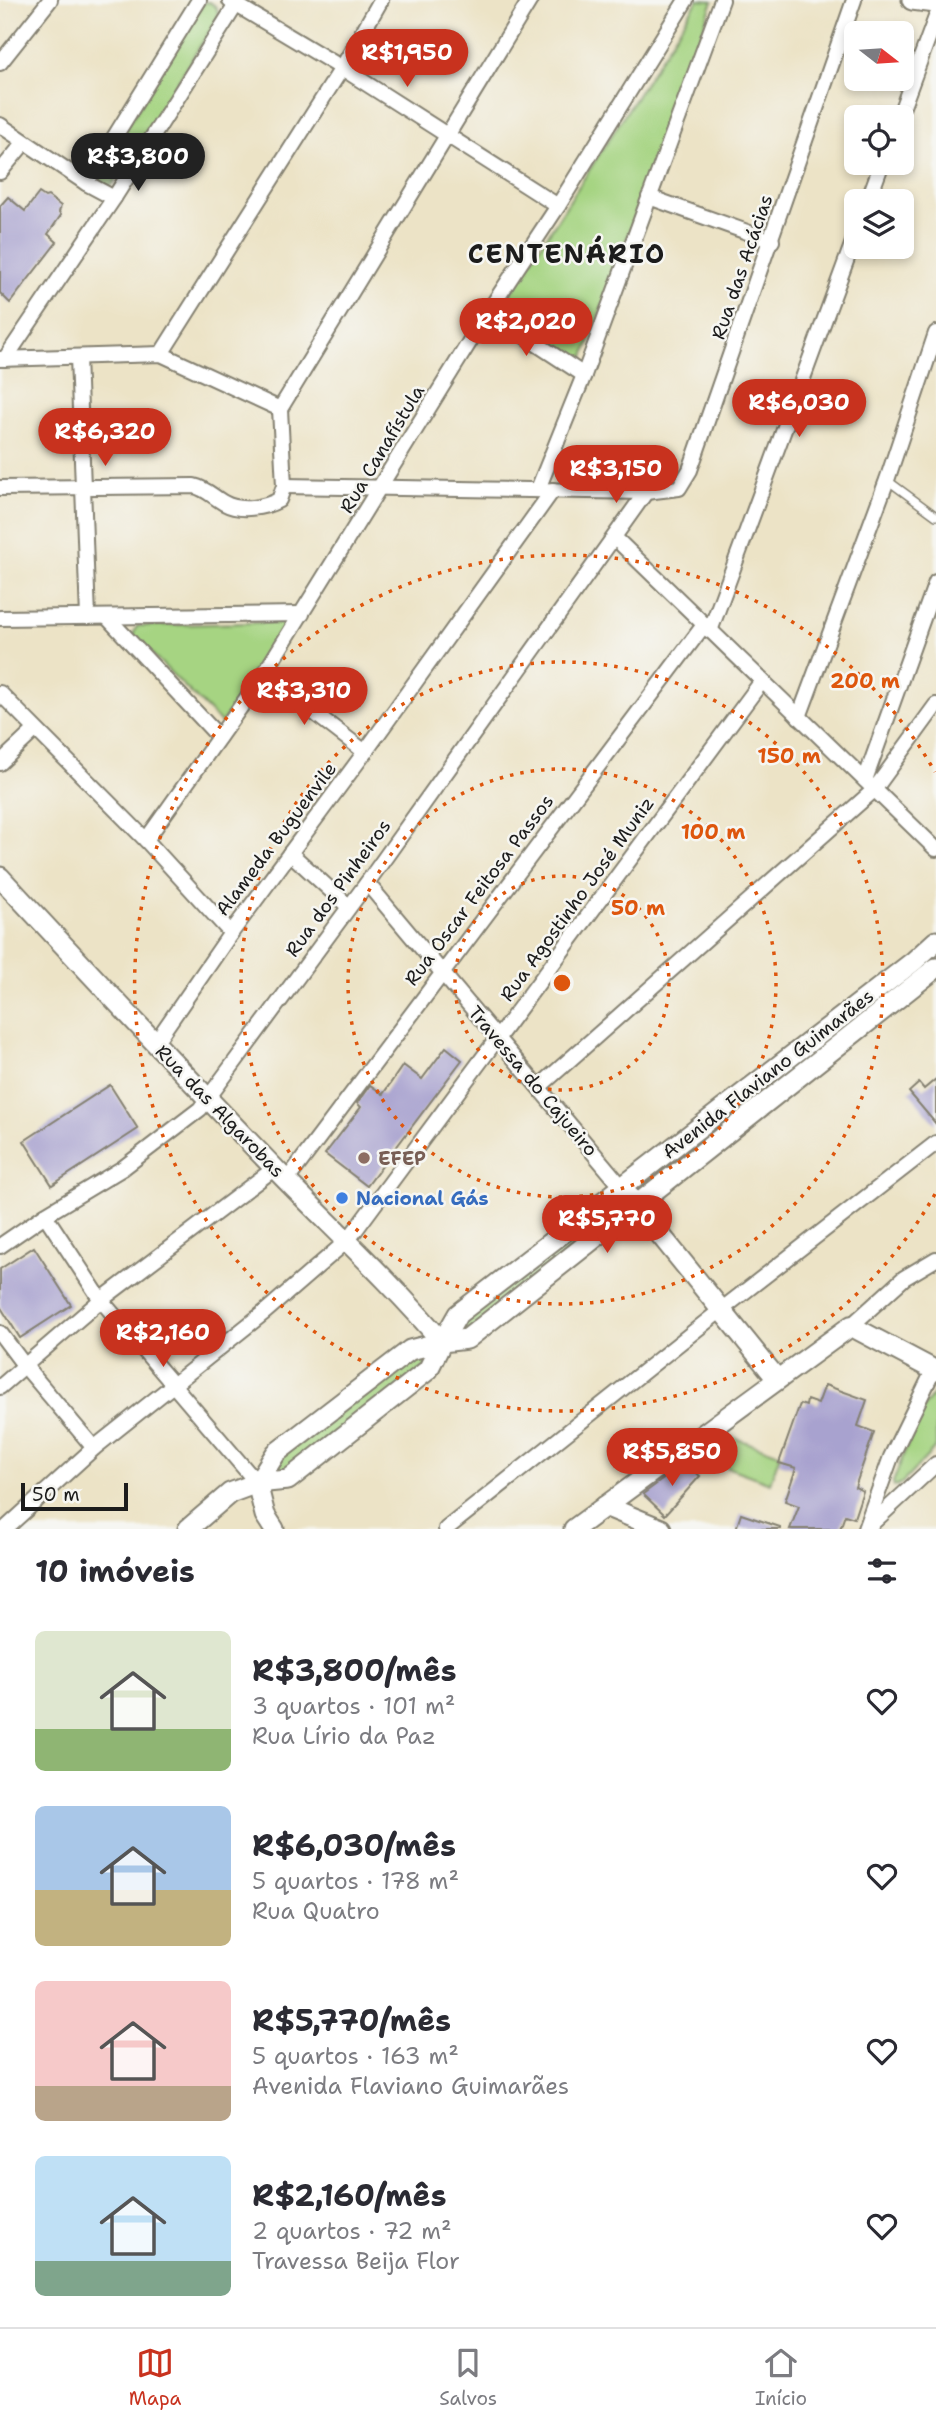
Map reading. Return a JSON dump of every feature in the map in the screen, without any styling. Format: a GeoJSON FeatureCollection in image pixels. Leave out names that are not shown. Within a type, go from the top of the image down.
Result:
{"type":"FeatureCollection","features":[{"type":"Feature","properties":{"kind":"main road"},"geometry":{"type":"LineString","coordinates":[[912,0],[936,3]]}},
{"type":"Feature","properties":{"kind":"main road","name":"Rua das Algarobas"},"geometry":{"type":"LineString","coordinates":[[0,877],[281,1174],[348,1240],[442,1342]]}},
{"type":"Feature","properties":{"kind":"main road","name":"Avenida Flaviano Guimarães"},"geometry":{"type":"LineString","coordinates":[[257,1483],[288,1480],[428,1370],[458,1314],[914,961],[936,941]]}},
{"type":"Feature","properties":{"kind":"main road","name":"Avenida Flaviano Guimarães"},"geometry":{"type":"LineString","coordinates":[[257,1483],[276,1453],[411,1350],[467,1339],[936,968]]}},
{"type":"Feature","properties":{"kind":"main road","name":"Travessa do Cajueiro"},"geometry":{"type":"LineString","coordinates":[[622,1187],[777,1379]]}},
{"type":"Feature","properties":{"kind":"main road"},"geometry":{"type":"LineString","coordinates":[[574,1529],[851,1326],[935,1370]]}},
{"type":"Feature","properties":{"kind":"main road"},"geometry":{"type":"LineString","coordinates":[[188,1529],[230,1493],[257,1483],[265,1515],[274,1529]]}},
{"type":"Feature","properties":{"kind":"main road"},"geometry":{"type":"LineString","coordinates":[[606,1506],[661,1529]]}},
{"type":"Feature","properties":{"kind":"street"},"geometry":{"type":"LineString","coordinates":[[0,63],[50,0]]}},
{"type":"Feature","properties":{"kind":"street"},"geometry":{"type":"LineString","coordinates":[[86,183],[199,0]]}},
{"type":"Feature","properties":{"kind":"street"},"geometry":{"type":"LineString","coordinates":[[161,354],[342,68],[381,0]]}},
{"type":"Feature","properties":{"kind":"street"},"geometry":{"type":"LineString","coordinates":[[0,488],[194,486],[206,489],[224,503],[255,508],[279,500],[285,486],[280,409],[530,0]]}},
{"type":"Feature","properties":{"kind":"street","name":"Rua Canafístula"},"geometry":{"type":"LineString","coordinates":[[146,840],[264,674],[488,312],[558,206],[686,0]]}},
{"type":"Feature","properties":{"kind":"street","name":"Alameda Buguenvile"},"geometry":{"type":"LineString","coordinates":[[155,1042],[231,933],[365,752],[545,489],[584,375],[722,0]]}},
{"type":"Feature","properties":{"kind":"street","name":"Rua das Acácias"},"geometry":{"type":"LineString","coordinates":[[285,486],[646,492],[679,488],[687,477],[772,240],[854,0]]}},
{"type":"Feature","properties":{"kind":"street"},"geometry":{"type":"LineString","coordinates":[[3,359],[114,198],[234,1],[558,206]]}},
{"type":"Feature","properties":{"kind":"street"},"geometry":{"type":"LineString","coordinates":[[903,105],[936,17]]}},
{"type":"Feature","properties":{"kind":"street"},"geometry":{"type":"LineString","coordinates":[[0,125],[86,183],[114,198]]}},
{"type":"Feature","properties":{"kind":"street"},"geometry":{"type":"LineString","coordinates":[[0,172],[24,143]]}},
{"type":"Feature","properties":{"kind":"street"},"geometry":{"type":"LineString","coordinates":[[649,197],[772,240]]}},
{"type":"Feature","properties":{"kind":"street","name":"Rua Oscar Feitosa Passos"},"geometry":{"type":"LineString","coordinates":[[0,1387],[101,1300],[281,1174],[440,974],[707,628],[847,259]]}},
{"type":"Feature","properties":{"kind":"street"},"geometry":{"type":"LineString","coordinates":[[488,312],[584,375]]}},
{"type":"Feature","properties":{"kind":"street"},"geometry":{"type":"LineString","coordinates":[[799,717],[887,480],[936,333]]}},
{"type":"Feature","properties":{"kind":"street"},"geometry":{"type":"LineString","coordinates":[[3,359],[161,354],[280,409]]}},
{"type":"Feature","properties":{"kind":"street"},"geometry":{"type":"LineString","coordinates":[[78,357],[88,617]]}},
{"type":"Feature","properties":{"kind":"street","name":"Rua dos Pinheiros"},"geometry":{"type":"LineString","coordinates":[[0,1246],[123,1168],[200,1109],[366,883],[646,492]]}},
{"type":"Feature","properties":{"kind":"street"},"geometry":{"type":"LineString","coordinates":[[615,538],[869,785],[933,840]]}},
{"type":"Feature","properties":{"kind":"street"},"geometry":{"type":"LineString","coordinates":[[869,785],[936,582]]}},
{"type":"Feature","properties":{"kind":"street"},"geometry":{"type":"LineString","coordinates":[[0,618],[302,614]]}},
{"type":"Feature","properties":{"kind":"street"},"geometry":{"type":"LineString","coordinates":[[107,617],[219,737]]}},
{"type":"Feature","properties":{"kind":"street"},"geometry":{"type":"LineString","coordinates":[[264,674],[365,752]]}},
{"type":"Feature","properties":{"kind":"street","name":"Rua Agostinho José Muniz"},"geometry":{"type":"LineString","coordinates":[[5,1529],[94,1448],[266,1311],[348,1240],[762,681]]}},
{"type":"Feature","properties":{"kind":"street"},"geometry":{"type":"LineString","coordinates":[[0,693],[146,840],[231,933]]}},
{"type":"Feature","properties":{"kind":"street"},"geometry":{"type":"LineString","coordinates":[[539,1087],[869,785],[936,705]]}},
{"type":"Feature","properties":{"kind":"street"},"geometry":{"type":"LineString","coordinates":[[0,764],[35,730]]}},
{"type":"Feature","properties":{"kind":"street"},"geometry":{"type":"LineString","coordinates":[[290,853],[348,906]]}},
{"type":"Feature","properties":{"kind":"street","name":"Travessa do Cajueiro"},"geometry":{"type":"LineString","coordinates":[[366,883],[622,1187]]}},
{"type":"Feature","properties":{"kind":"street"},"geometry":{"type":"LineString","coordinates":[[446,1529],[720,1310],[936,1143]]}},
{"type":"Feature","properties":{"kind":"street"},"geometry":{"type":"LineString","coordinates":[[45,1215],[101,1300],[257,1483]]}},
{"type":"Feature","properties":{"kind":"street"},"geometry":{"type":"LineString","coordinates":[[851,1326],[904,1278],[936,1259]]}},
{"type":"Feature","properties":{"kind":"street"},"geometry":{"type":"LineString","coordinates":[[0,1333],[24,1366],[94,1448]]}},
{"type":"Feature","properties":{"kind":"street"},"geometry":{"type":"LineString","coordinates":[[865,1529],[891,1457],[935,1370]]}},
{"type":"Feature","properties":{"kind":"street"},"geometry":{"type":"LineString","coordinates":[[865,1529],[936,1464]]}},
{"type":"Feature","properties":{"kind":"lane"},"geometry":{"type":"LineString","coordinates":[[887,480],[936,516]]}},
{"type":"Feature","properties":{"kind":"green space"},"geometry":{"type":"Polygon","coordinates":[[[698,0],[713,1],[582,362],[501,308],[698,0]]]}},
{"type":"Feature","properties":{"kind":"green space"},"geometry":{"type":"Polygon","coordinates":[[[209,2],[217,10],[216,21],[112,185],[102,185],[97,180],[99,172],[203,3],[209,2]]]}},
{"type":"Feature","properties":{"kind":"green space"},"geometry":{"type":"Polygon","coordinates":[[[283,622],[287,628],[221,723],[133,635],[137,626],[283,622]]]}},
{"type":"Feature","properties":{"kind":"green space"},"geometry":{"type":"Polygon","coordinates":[[[617,1198],[625,1207],[461,1338],[456,1321],[617,1198]]]}},
{"type":"Feature","properties":{"kind":"green space"},"geometry":{"type":"Polygon","coordinates":[[[417,1352],[424,1356],[428,1365],[287,1475],[278,1474],[274,1469],[274,1461],[417,1352]]]}},
{"type":"Feature","properties":{"kind":"green space"},"geometry":{"type":"Polygon","coordinates":[[[936,1392],[936,1447],[903,1482],[894,1487],[893,1482],[922,1410],[936,1392]]]}},
{"type":"Feature","properties":{"kind":"green space"},"geometry":{"type":"Polygon","coordinates":[[[729,1436],[780,1454],[770,1483],[718,1464],[729,1436]]]}},
{"type":"Feature","properties":{"kind":"building"},"geometry":{"type":"Polygon","coordinates":[[[39,193],[61,206],[61,215],[48,234],[57,242],[10,303],[0,293],[0,206],[8,197],[25,211],[39,193]]]}},
{"type":"Feature","properties":{"kind":"building"},"geometry":{"type":"Polygon","coordinates":[[[446,1047],[462,1060],[367,1186],[325,1154],[361,1107],[357,1103],[370,1085],[383,1094],[403,1065],[422,1079],[446,1047]]]}},
{"type":"Feature","properties":{"kind":"building"},"geometry":{"type":"Polygon","coordinates":[[[936,1079],[936,1124],[909,1092],[919,1083],[924,1089],[936,1079]]]}},
{"type":"Feature","properties":{"kind":"building"},"geometry":{"type":"Polygon","coordinates":[[[110,1085],[138,1129],[52,1185],[24,1141],[110,1085]]]}},
{"type":"Feature","properties":{"kind":"building"},"geometry":{"type":"Polygon","coordinates":[[[34,1247],[71,1305],[20,1338],[0,1306],[0,1269],[34,1247]]]}},
{"type":"Feature","properties":{"kind":"building"},"geometry":{"type":"Polygon","coordinates":[[[825,1385],[867,1400],[858,1426],[874,1432],[855,1487],[863,1491],[854,1518],[845,1515],[840,1529],[790,1529],[799,1506],[785,1501],[796,1468],[779,1463],[800,1404],[806,1406],[807,1400],[818,1404],[825,1385]]]}},
{"type":"Feature","properties":{"kind":"building"},"geometry":{"type":"Polygon","coordinates":[[[685,1463],[700,1476],[665,1515],[643,1494],[685,1463]]]}},
{"type":"Feature","properties":{"kind":"building"},"geometry":{"type":"Polygon","coordinates":[[[741,1514],[780,1527],[780,1529],[736,1529],[741,1514]]]}},
{"type":"Feature","properties":{"kind":"place","name":"EFEP"},"geometry":{"type":"Point","coordinates":[364,1158]}},
{"type":"Feature","properties":{"kind":"place","name":"Nacional Gás"},"geometry":{"type":"Point","coordinates":[342,1198]}},
{"type":"Feature","properties":{"kind":"district","name":"CENTENÁRIO"},"geometry":{"type":"Point","coordinates":[567,253]}}]}
